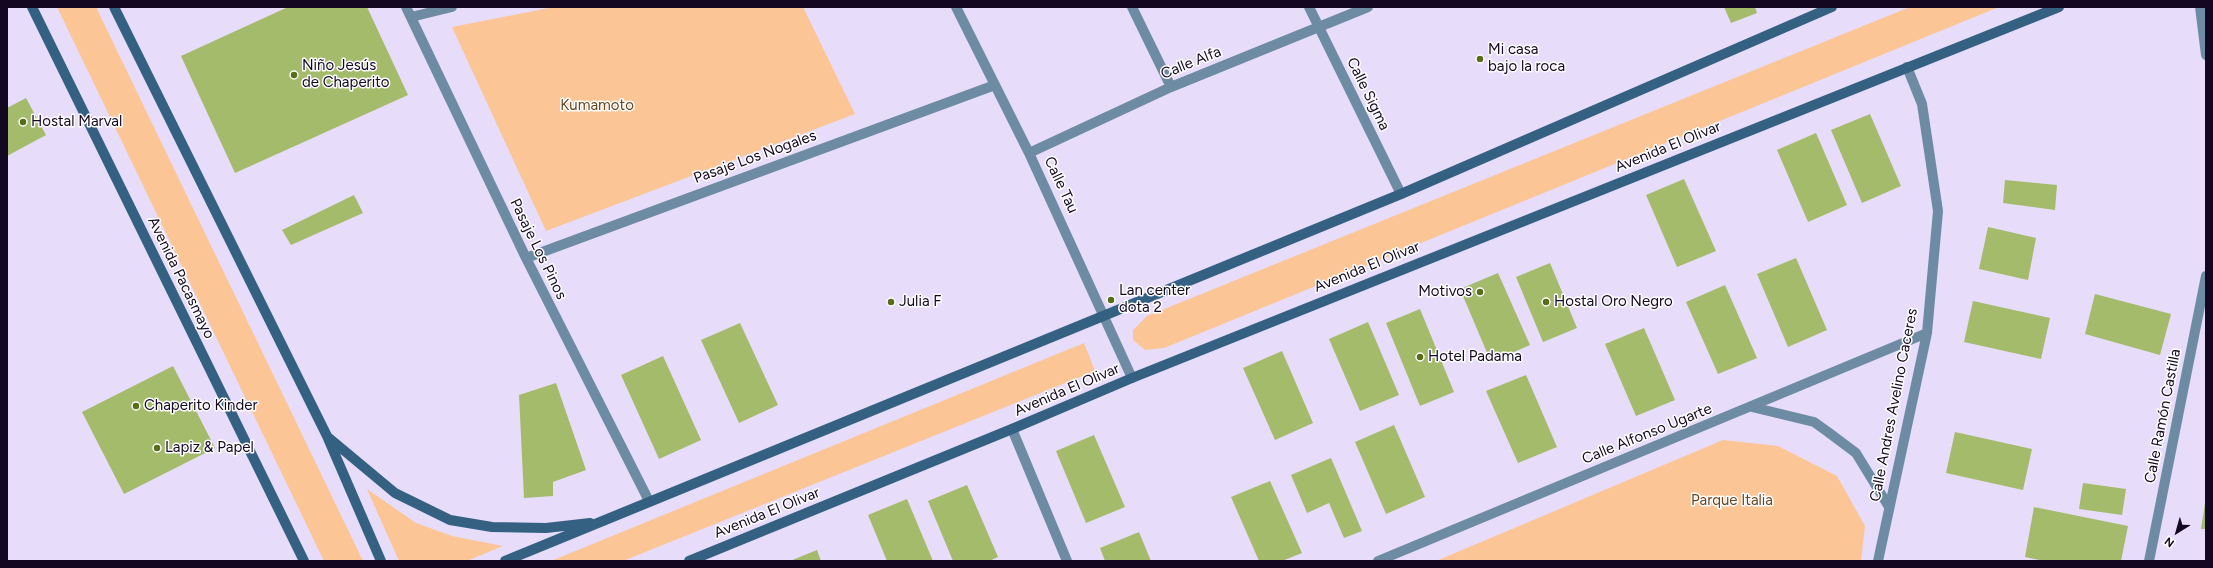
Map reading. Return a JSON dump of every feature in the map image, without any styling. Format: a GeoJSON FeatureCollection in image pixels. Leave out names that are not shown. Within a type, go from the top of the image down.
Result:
{"type":"FeatureCollection","features":[{"type":"Feature","properties":{"kind":"main road","name":"Avenida Pacasmayo"},"geometry":{"type":"LineString","coordinates":[[32,7],[304,561]]}},
{"type":"Feature","properties":{"kind":"main road"},"geometry":{"type":"LineString","coordinates":[[114,7],[327,436],[381,561]]}},
{"type":"Feature","properties":{"kind":"main road"},"geometry":{"type":"LineString","coordinates":[[505,561],[1401,194],[1832,7]]}},
{"type":"Feature","properties":{"kind":"main road","name":"Avenida El Olivar"},"geometry":{"type":"LineString","coordinates":[[689,561],[700,558],[1132,378],[2059,7]]}},
{"type":"Feature","properties":{"kind":"main road"},"geometry":{"type":"LineString","coordinates":[[327,436],[395,493],[450,520],[492,527],[546,528],[604,521]]}},
{"type":"Feature","properties":{"kind":"street","name":"Pasaje Los Pinos"},"geometry":{"type":"LineString","coordinates":[[406,7],[526,258],[649,501]]}},
{"type":"Feature","properties":{"kind":"street"},"geometry":{"type":"LineString","coordinates":[[411,16],[452,7]]}},
{"type":"Feature","properties":{"kind":"street","name":"Calle Tau"},"geometry":{"type":"LineString","coordinates":[[956,7],[1029,153],[1105,315],[1132,378]]}},
{"type":"Feature","properties":{"kind":"street"},"geometry":{"type":"LineString","coordinates":[[1132,7],[1171,87]]}},
{"type":"Feature","properties":{"kind":"street","name":"Calle Sigma"},"geometry":{"type":"LineString","coordinates":[[1309,7],[1401,194]]}},
{"type":"Feature","properties":{"kind":"street","name":"Calle Alfa"},"geometry":{"type":"LineString","coordinates":[[1029,153],[1171,87],[1368,7]]}},
{"type":"Feature","properties":{"kind":"street"},"geometry":{"type":"LineString","coordinates":[[2200,7],[2206,55]]}},
{"type":"Feature","properties":{"kind":"street","name":"Calle Andres Avelino Caceres"},"geometry":{"type":"LineString","coordinates":[[1878,561],[1928,333],[1938,211],[1922,104],[1907,67]]}},
{"type":"Feature","properties":{"kind":"street","name":"Pasaje Los Nogales"},"geometry":{"type":"LineString","coordinates":[[526,258],[995,85]]}},
{"type":"Feature","properties":{"kind":"street","name":"Calle Ramón Castilla"},"geometry":{"type":"LineString","coordinates":[[2148,561],[2206,276]]}},
{"type":"Feature","properties":{"kind":"street","name":"Calle Alfonso Ugarte"},"geometry":{"type":"LineString","coordinates":[[1378,561],[1928,333]]}},
{"type":"Feature","properties":{"kind":"street"},"geometry":{"type":"LineString","coordinates":[[1752,407],[1814,422],[1828,432],[1856,453],[1889,507]]}},
{"type":"Feature","properties":{"kind":"street"},"geometry":{"type":"LineString","coordinates":[[1012,429],[1067,561]]}},
{"type":"Feature","properties":{"kind":"green space"},"geometry":{"type":"Polygon","coordinates":[[[57,7],[96,7],[363,561],[324,561],[57,7]]]}},
{"type":"Feature","properties":{"kind":"green space","name":"Kumamoto"},"geometry":{"type":"Polygon","coordinates":[[[554,7],[803,7],[855,114],[546,231],[452,27],[554,7]]]}},
{"type":"Feature","properties":{"kind":"green space"},"geometry":{"type":"Polygon","coordinates":[[[1910,7],[1999,7],[1164,348],[1145,350],[1133,340],[1133,330],[1147,316],[1910,7]]]}},
{"type":"Feature","properties":{"kind":"green space"},"geometry":{"type":"Polygon","coordinates":[[[1084,343],[1095,371],[623,561],[551,561],[1084,343]]]}},
{"type":"Feature","properties":{"kind":"green space","name":"Parque Italia"},"geometry":{"type":"Polygon","coordinates":[[[1723,440],[1778,446],[1837,476],[1865,526],[1861,561],[1436,561],[1723,440]]]}},
{"type":"Feature","properties":{"kind":"green space"},"geometry":{"type":"Polygon","coordinates":[[[367,489],[416,523],[452,536],[503,546],[467,561],[399,561],[367,489]]]}},
{"type":"Feature","properties":{"kind":"building","name":"Niño Jesús de Chaperito"},"geometry":{"type":"Polygon","coordinates":[[[288,7],[367,7],[408,95],[235,173],[181,56],[288,7]]]}},
{"type":"Feature","properties":{"kind":"building"},"geometry":{"type":"Polygon","coordinates":[[[1724,7],[1755,7],[1757,13],[1731,23],[1724,7]]]}},
{"type":"Feature","properties":{"kind":"building","name":"Hostal Marval"},"geometry":{"type":"Polygon","coordinates":[[[26,98],[46,135],[7,156],[7,108],[26,98]]]}},
{"type":"Feature","properties":{"kind":"building"},"geometry":{"type":"Polygon","coordinates":[[[1870,114],[1901,186],[1862,203],[1831,130],[1870,114]]]}},
{"type":"Feature","properties":{"kind":"building"},"geometry":{"type":"Polygon","coordinates":[[[1816,133],[1847,205],[1808,222],[1777,150],[1816,133]]]}},
{"type":"Feature","properties":{"kind":"building"},"geometry":{"type":"Polygon","coordinates":[[[1684,179],[1716,251],[1677,267],[1646,195],[1684,179]]]}},
{"type":"Feature","properties":{"kind":"building"},"geometry":{"type":"Polygon","coordinates":[[[2005,180],[2057,185],[2055,210],[2003,203],[2005,180]]]}},
{"type":"Feature","properties":{"kind":"building"},"geometry":{"type":"Polygon","coordinates":[[[354,195],[363,213],[291,245],[282,230],[354,195]]]}},
{"type":"Feature","properties":{"kind":"building"},"geometry":{"type":"Polygon","coordinates":[[[1988,227],[2036,238],[2028,280],[1979,269],[1988,227]]]}},
{"type":"Feature","properties":{"kind":"building"},"geometry":{"type":"Polygon","coordinates":[[[1796,258],[1827,330],[1788,347],[1757,274],[1796,258]]]}},
{"type":"Feature","properties":{"kind":"building","name":"Hostal Oro Negro"},"geometry":{"type":"Polygon","coordinates":[[[1550,263],[1577,328],[1543,342],[1516,277],[1550,263]]]}},
{"type":"Feature","properties":{"kind":"building"},"geometry":{"type":"Polygon","coordinates":[[[1498,273],[1530,345],[1491,362],[1460,289],[1498,273]]]}},
{"type":"Feature","properties":{"kind":"building"},"geometry":{"type":"Polygon","coordinates":[[[1725,285],[1757,358],[1718,374],[1686,302],[1725,285]]]}},
{"type":"Feature","properties":{"kind":"building"},"geometry":{"type":"Polygon","coordinates":[[[2095,294],[2171,314],[2160,355],[2085,334],[2095,294]]]}},
{"type":"Feature","properties":{"kind":"building"},"geometry":{"type":"Polygon","coordinates":[[[1973,301],[2050,318],[2041,359],[1964,342],[1973,301]]]}},
{"type":"Feature","properties":{"kind":"building","name":"Hotel Padama"},"geometry":{"type":"Polygon","coordinates":[[[1420,309],[1454,392],[1420,406],[1386,323],[1420,309]]]}},
{"type":"Feature","properties":{"kind":"building"},"geometry":{"type":"Polygon","coordinates":[[[1368,322],[1399,395],[1360,411],[1329,339],[1368,322]]]}},
{"type":"Feature","properties":{"kind":"building"},"geometry":{"type":"Polygon","coordinates":[[[740,323],[778,405],[739,423],[701,340],[740,323]]]}},
{"type":"Feature","properties":{"kind":"building"},"geometry":{"type":"Polygon","coordinates":[[[1644,328],[1675,400],[1636,416],[1605,344],[1644,328]]]}},
{"type":"Feature","properties":{"kind":"building"},"geometry":{"type":"Polygon","coordinates":[[[1282,351],[1313,423],[1275,440],[1243,368],[1282,351]]]}},
{"type":"Feature","properties":{"kind":"building"},"geometry":{"type":"Polygon","coordinates":[[[663,356],[701,440],[659,459],[621,375],[663,356]]]}},
{"type":"Feature","properties":{"kind":"building"},"geometry":{"type":"Polygon","coordinates":[[[173,366],[215,448],[124,494],[82,412],[173,366]]]}},
{"type":"Feature","properties":{"kind":"building"},"geometry":{"type":"Polygon","coordinates":[[[1526,375],[1557,447],[1518,463],[1486,391],[1526,375]]]}},
{"type":"Feature","properties":{"kind":"building"},"geometry":{"type":"Polygon","coordinates":[[[556,383],[586,470],[553,482],[553,496],[524,498],[519,395],[556,383]]]}},
{"type":"Feature","properties":{"kind":"building"},"geometry":{"type":"Polygon","coordinates":[[[1394,425],[1425,497],[1386,514],[1355,442],[1394,425]]]}},
{"type":"Feature","properties":{"kind":"building"},"geometry":{"type":"Polygon","coordinates":[[[1955,432],[2032,449],[2023,490],[1946,473],[1955,432]]]}},
{"type":"Feature","properties":{"kind":"building"},"geometry":{"type":"Polygon","coordinates":[[[1094,435],[1125,507],[1086,523],[1056,451],[1094,435]]]}},
{"type":"Feature","properties":{"kind":"building"},"geometry":{"type":"Polygon","coordinates":[[[1331,458],[1362,531],[1344,538],[1329,503],[1307,513],[1291,475],[1331,458]]]}},
{"type":"Feature","properties":{"kind":"building"},"geometry":{"type":"Polygon","coordinates":[[[1270,481],[1302,553],[1282,561],[1259,561],[1231,497],[1270,481]]]}},
{"type":"Feature","properties":{"kind":"building"},"geometry":{"type":"Polygon","coordinates":[[[2083,483],[2126,489],[2122,515],[2079,509],[2083,483]]]}},
{"type":"Feature","properties":{"kind":"building"},"geometry":{"type":"Polygon","coordinates":[[[967,485],[998,557],[989,561],[953,561],[928,501],[967,485]]]}},
{"type":"Feature","properties":{"kind":"building"},"geometry":{"type":"Polygon","coordinates":[[[907,499],[933,561],[887,561],[868,515],[907,499]]]}},
{"type":"Feature","properties":{"kind":"building"},"geometry":{"type":"Polygon","coordinates":[[[2205,503],[2206,529],[2201,529],[2205,503]]]}},
{"type":"Feature","properties":{"kind":"building"},"geometry":{"type":"Polygon","coordinates":[[[2034,507],[2128,526],[2121,561],[2044,561],[2025,557],[2034,507]]]}},
{"type":"Feature","properties":{"kind":"building"},"geometry":{"type":"Polygon","coordinates":[[[1139,532],[1151,561],[1105,561],[1100,548],[1139,532]]]}},
{"type":"Feature","properties":{"kind":"building"},"geometry":{"type":"Polygon","coordinates":[[[817,550],[821,561],[790,561],[817,550]]]}},
{"type":"Feature","properties":{"kind":"place","name":"Mi casa bajo la roca"},"geometry":{"type":"Point","coordinates":[1480,59]}},
{"type":"Feature","properties":{"kind":"place","name":"Niño Jesús de Chaperito"},"geometry":{"type":"Point","coordinates":[294,75]}},
{"type":"Feature","properties":{"kind":"place","name":"Hostal Marval"},"geometry":{"type":"Point","coordinates":[23,122]}},
{"type":"Feature","properties":{"kind":"place","name":"Motivos"},"geometry":{"type":"Point","coordinates":[1480,292]}},
{"type":"Feature","properties":{"kind":"place","name":"Lan center dota 2"},"geometry":{"type":"Point","coordinates":[1111,300]}},
{"type":"Feature","properties":{"kind":"place","name":"Julia F"},"geometry":{"type":"Point","coordinates":[891,302]}},
{"type":"Feature","properties":{"kind":"place","name":"Hostal Oro Negro"},"geometry":{"type":"Point","coordinates":[1546,302]}},
{"type":"Feature","properties":{"kind":"place","name":"Hotel Padama"},"geometry":{"type":"Point","coordinates":[1420,357]}},
{"type":"Feature","properties":{"kind":"place","name":"Chaperito Kinder"},"geometry":{"type":"Point","coordinates":[136,406]}},
{"type":"Feature","properties":{"kind":"place","name":"Lapiz & Papel"},"geometry":{"type":"Point","coordinates":[157,448]}}]}
